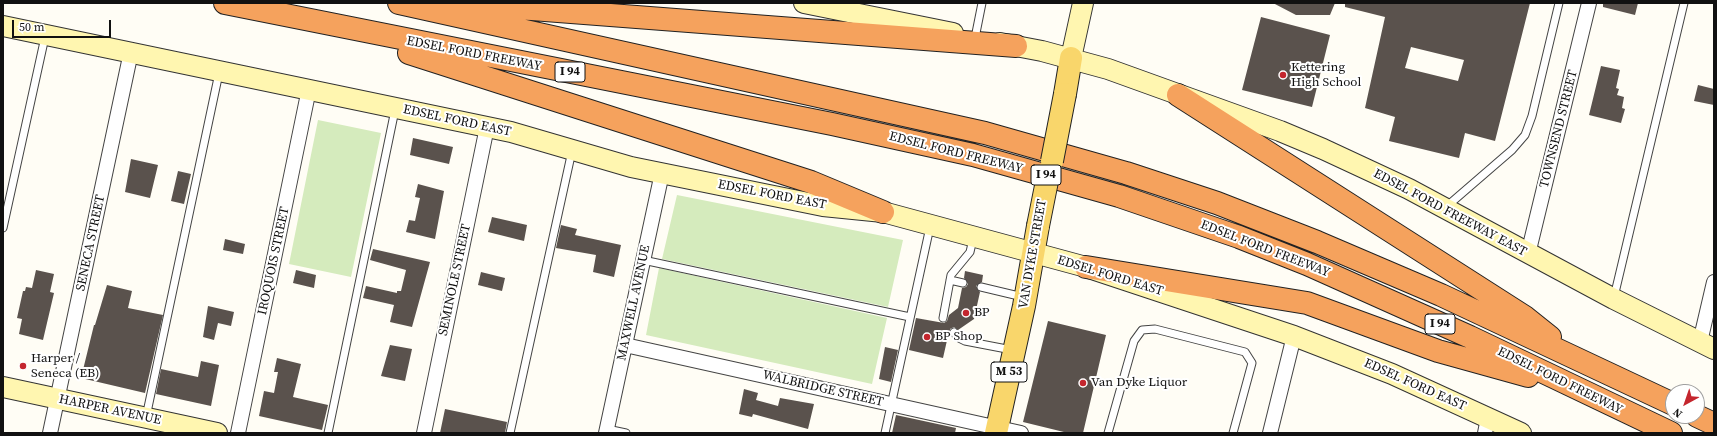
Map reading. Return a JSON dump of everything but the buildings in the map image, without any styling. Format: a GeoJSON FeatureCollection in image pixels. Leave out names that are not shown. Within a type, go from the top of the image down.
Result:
{"type":"FeatureCollection","features":[{"type":"Feature","properties":{"kind":"highway","name":"EDSEL FORD FREEWAY"},"geometry":{"type":"LineString","coordinates":[[225,3],[307,21],[832,124],[973,155],[1119,196],[1226,233],[1307,264],[1456,331],[1571,387],[1671,433]]}},
{"type":"Feature","properties":{"kind":"highway","name":"EDSEL FORD FREEWAY"},"geometry":{"type":"LineString","coordinates":[[399,3],[985,134],[1126,173],[1218,203],[1317,242],[1441,295],[1665,400]]}},
{"type":"Feature","properties":{"kind":"highway"},"geometry":{"type":"LineString","coordinates":[[405,3],[532,9],[1016,46]]}},
{"type":"Feature","properties":{"kind":"highway"},"geometry":{"type":"LineString","coordinates":[[307,21],[811,182],[883,212]]}},
{"type":"Feature","properties":{"kind":"highway"},"geometry":{"type":"LineString","coordinates":[[1178,95],[1525,317],[1575,357]]}},
{"type":"Feature","properties":{"kind":"highway"},"geometry":{"type":"LineString","coordinates":[[1086,267],[1307,303],[1464,360],[1571,387]]}},
{"type":"Feature","properties":{"kind":"main road","name":"VAN DYKE STREET"},"geometry":{"type":"LineString","coordinates":[[996,430],[1026,297],[1038,226],[1071,58]]}},
{"type":"Feature","properties":{"kind":"street"},"geometry":{"type":"LineString","coordinates":[[804,3],[1016,46]]}},
{"type":"Feature","properties":{"kind":"street","name":"VAN DYKE STREET"},"geometry":{"type":"LineString","coordinates":[[1071,58],[1083,3]]}},
{"type":"Feature","properties":{"kind":"street","name":"TOWNSEND STREET"},"geometry":{"type":"LineString","coordinates":[[1528,254],[1589,3]]}},
{"type":"Feature","properties":{"kind":"street","name":"EDSEL FORD EAST"},"geometry":{"type":"LineString","coordinates":[[3,26],[487,127],[573,149],[631,167],[823,206],[883,212],[974,236],[1086,267],[1294,336],[1392,374],[1487,426],[1521,433]]}},
{"type":"Feature","properties":{"kind":"street","name":"EDSEL FORD FREEWAY EAST"},"geometry":{"type":"LineString","coordinates":[[1016,46],[1071,58],[1108,69],[1280,131],[1323,149],[1409,189],[1528,254],[1707,346]]}},
{"type":"Feature","properties":{"kind":"street","name":"SENECA STREET"},"geometry":{"type":"LineString","coordinates":[[50,433],[132,52]]}},
{"type":"Feature","properties":{"kind":"street","name":"IROQUOIS STREET"},"geometry":{"type":"LineString","coordinates":[[238,433],[309,89]]}},
{"type":"Feature","properties":{"kind":"street","name":"SEMINOLE STREET"},"geometry":{"type":"LineString","coordinates":[[424,433],[487,127]]}},
{"type":"Feature","properties":{"kind":"street","name":"MAXWELL AVENUE"},"geometry":{"type":"LineString","coordinates":[[607,431],[662,173]]}},
{"type":"Feature","properties":{"kind":"street"},"geometry":{"type":"LineString","coordinates":[[1707,346],[1714,282]]}},
{"type":"Feature","properties":{"kind":"street"},"geometry":{"type":"LineString","coordinates":[[1270,433],[1294,336]]}},
{"type":"Feature","properties":{"kind":"street","name":"WALBRIDGE STREET"},"geometry":{"type":"LineString","coordinates":[[625,345],[891,404],[996,430],[1022,433]]}},
{"type":"Feature","properties":{"kind":"street","name":"HARPER AVENUE"},"geometry":{"type":"LineString","coordinates":[[3,387],[217,433]]}},
{"type":"Feature","properties":{"kind":"lane"},"geometry":{"type":"LineString","coordinates":[[975,38],[982,3]]}},
{"type":"Feature","properties":{"kind":"lane"},"geometry":{"type":"LineString","coordinates":[[1444,208],[1512,150],[1525,135],[1532,116],[1559,3]]}},
{"type":"Feature","properties":{"kind":"lane"},"geometry":{"type":"LineString","coordinates":[[1614,299],[1684,3]]}},
{"type":"Feature","properties":{"kind":"lane"},"geometry":{"type":"LineString","coordinates":[[3,228],[45,35]]}},
{"type":"Feature","properties":{"kind":"lane"},"geometry":{"type":"LineString","coordinates":[[146,418],[219,71]]}},
{"type":"Feature","properties":{"kind":"lane"},"geometry":{"type":"LineString","coordinates":[[328,433],[395,108]]}},
{"type":"Feature","properties":{"kind":"lane"},"geometry":{"type":"LineString","coordinates":[[510,433],[573,149]]}},
{"type":"Feature","properties":{"kind":"lane"},"geometry":{"type":"LineString","coordinates":[[885,433],[931,225]]}},
{"type":"Feature","properties":{"kind":"lane"},"geometry":{"type":"LineString","coordinates":[[943,318],[951,275],[970,252],[974,236]]}},
{"type":"Feature","properties":{"kind":"lane"},"geometry":{"type":"LineString","coordinates":[[643,260],[910,317]]}},
{"type":"Feature","properties":{"kind":"lane"},"geometry":{"type":"LineString","coordinates":[[950,280],[963,283]]}},
{"type":"Feature","properties":{"kind":"lane"},"geometry":{"type":"LineString","coordinates":[[981,287],[1026,297]]}},
{"type":"Feature","properties":{"kind":"lane"},"geometry":{"type":"LineString","coordinates":[[1108,433],[1134,341],[1142,330],[1156,329],[1245,352],[1252,363],[1233,433]]}},
{"type":"Feature","properties":{"kind":"lane"},"geometry":{"type":"LineString","coordinates":[[954,332],[957,337],[965,341],[1014,350]]}},
{"type":"Feature","properties":{"kind":"lane"},"geometry":{"type":"LineString","coordinates":[[607,431],[626,433]]}},
{"type":"Feature","properties":{"kind":"green space"},"geometry":{"type":"Polygon","coordinates":[[[318,120],[381,133],[351,277],[289,264],[318,120]]]}},
{"type":"Feature","properties":{"kind":"green space"},"geometry":{"type":"Polygon","coordinates":[[[677,195],[903,240],[888,307],[662,259],[677,195]]]}},
{"type":"Feature","properties":{"kind":"green space"},"geometry":{"type":"Polygon","coordinates":[[[659,268],[887,318],[872,384],[646,335],[659,268]]]}},
{"type":"Feature","properties":{"kind":"place","name":"Kettering High School"},"geometry":{"type":"Point","coordinates":[1283,75]}},
{"type":"Feature","properties":{"kind":"place","name":"BP"},"geometry":{"type":"Point","coordinates":[966,313]}},
{"type":"Feature","properties":{"kind":"place","name":"BP Shop"},"geometry":{"type":"Point","coordinates":[927,337]}},
{"type":"Feature","properties":{"kind":"place","name":"Harper / Seneca (EB)"},"geometry":{"type":"Point","coordinates":[23,366]}},
{"type":"Feature","properties":{"kind":"place","name":"Van Dyke Liquor"},"geometry":{"type":"Point","coordinates":[1083,383]}}]}
